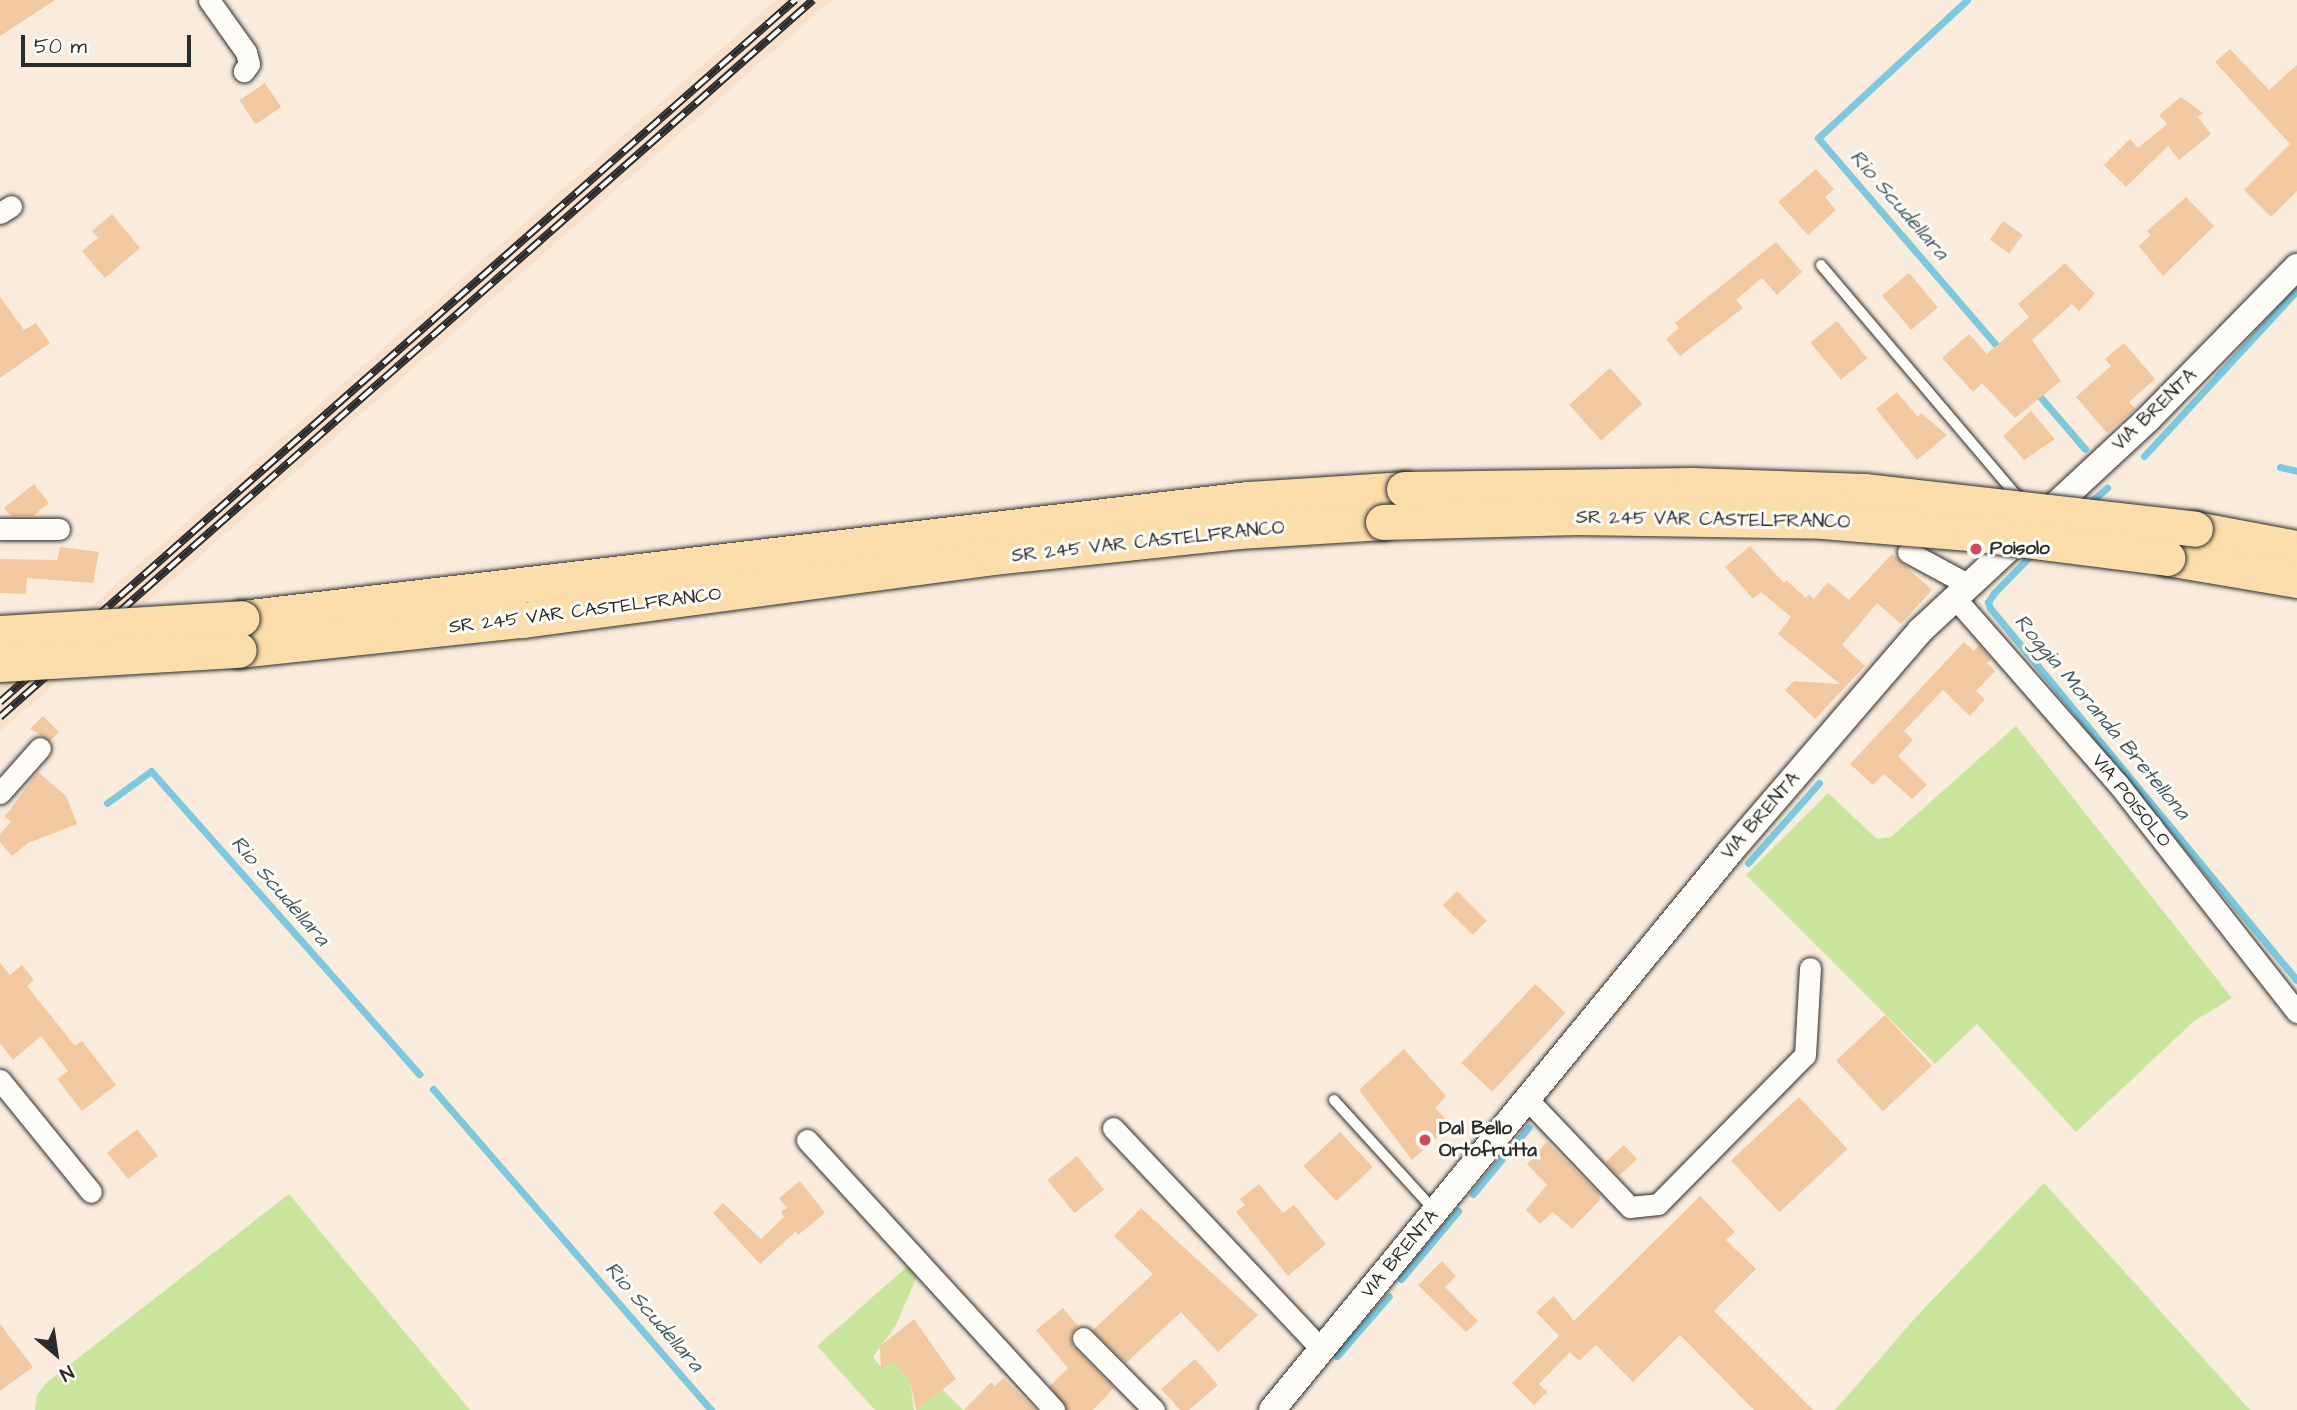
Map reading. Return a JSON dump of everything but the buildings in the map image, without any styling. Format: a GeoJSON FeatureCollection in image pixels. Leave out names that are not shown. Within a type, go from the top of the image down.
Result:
{"type":"FeatureCollection","features":[{"type":"Feature","properties":{"kind":"highway","name":"SR 245 VAR CASTELFRANCO"},"geometry":{"type":"LineString","coordinates":[[0,664],[1247,499],[1404,489],[1692,485],[1864,491],[2195,529],[2297,548]]}},
{"type":"Feature","properties":{"kind":"highway","name":"SR 245 VAR CASTELFRANCO"},"geometry":{"type":"LineString","coordinates":[[0,633],[240,634],[522,620],[1006,556],[1238,531],[1383,522],[1577,517],[1823,521],[1970,533],[2167,558],[2297,580]]}},
{"type":"Feature","properties":{"kind":"street"},"geometry":{"type":"LineString","coordinates":[[209,0],[246,52],[248,64],[244,71]]}},
{"type":"Feature","properties":{"kind":"street","name":"VIA BRENTA"},"geometry":{"type":"LineString","coordinates":[[1272,1410],[1730,852],[1920,631],[2148,419],[2297,267]]}},
{"type":"Feature","properties":{"kind":"street"},"geometry":{"type":"LineString","coordinates":[[0,529],[59,529]]}},
{"type":"Feature","properties":{"kind":"street"},"geometry":{"type":"LineString","coordinates":[[1908,552],[1962,592]]}},
{"type":"Feature","properties":{"kind":"street","name":"VIA POISOLO"},"geometry":{"type":"LineString","coordinates":[[1962,592],[2118,784],[2297,1012]]}},
{"type":"Feature","properties":{"kind":"street"},"geometry":{"type":"LineString","coordinates":[[0,793],[40,748]]}},
{"type":"Feature","properties":{"kind":"street"},"geometry":{"type":"LineString","coordinates":[[1528,1100],[1630,1207],[1658,1204],[1805,1055],[1810,968]]}},
{"type":"Feature","properties":{"kind":"street"},"geometry":{"type":"LineString","coordinates":[[0,1080],[91,1192]]}},
{"type":"Feature","properties":{"kind":"street"},"geometry":{"type":"LineString","coordinates":[[1113,1128],[1319,1354]]}},
{"type":"Feature","properties":{"kind":"street"},"geometry":{"type":"LineString","coordinates":[[807,1140],[1054,1410]]}},
{"type":"Feature","properties":{"kind":"street"},"geometry":{"type":"LineString","coordinates":[[1083,1338],[1154,1410]]}},
{"type":"Feature","properties":{"kind":"lane"},"geometry":{"type":"LineString","coordinates":[[1821,265],[2038,519]]}},
{"type":"Feature","properties":{"kind":"lane"},"geometry":{"type":"LineString","coordinates":[[1334,1100],[1436,1212]]}},
{"type":"Feature","properties":{"kind":"shaded area"},"geometry":{"type":"Polygon","coordinates":[[[776,0],[832,0],[0,732],[0,687],[776,0]]]}},
{"type":"Feature","properties":{"kind":"green space"},"geometry":{"type":"Polygon","coordinates":[[[2016,726],[2232,998],[2194,1021],[2076,1132],[1977,1024],[1935,1064],[1746,875],[1828,793],[1877,839],[1891,837],[2016,726]]]}},
{"type":"Feature","properties":{"kind":"green space"},"geometry":{"type":"Polygon","coordinates":[[[2044,1183],[2250,1410],[1835,1410],[1917,1316],[2044,1183]]]}},
{"type":"Feature","properties":{"kind":"green space"},"geometry":{"type":"Polygon","coordinates":[[[289,1194],[470,1410],[35,1410],[37,1395],[46,1383],[289,1194]]]}},
{"type":"Feature","properties":{"kind":"green space"},"geometry":{"type":"Polygon","coordinates":[[[909,1265],[917,1276],[896,1325],[873,1357],[882,1368],[892,1361],[910,1381],[914,1410],[875,1410],[817,1346],[909,1265]]]}},
{"type":"Feature","properties":{"kind":"green space"},"geometry":{"type":"Polygon","coordinates":[[[942,1389],[963,1410],[916,1410],[942,1389]]]}},
{"type":"Feature","properties":{"kind":"waterway","name":"Rio Scudellara"},"geometry":{"type":"LineString","coordinates":[[1967,0],[1818,138],[2001,351]]}},
{"type":"Feature","properties":{"kind":"waterway"},"geometry":{"type":"LineString","coordinates":[[2144,456],[2297,290]]}},
{"type":"Feature","properties":{"kind":"waterway","name":"Rio Scudellara"},"geometry":{"type":"LineString","coordinates":[[2036,392],[2085,449]]}},
{"type":"Feature","properties":{"kind":"waterway"},"geometry":{"type":"LineString","coordinates":[[2280,467],[2297,471]]}},
{"type":"Feature","properties":{"kind":"waterway","name":"Roggia Moranda Bretellona"},"geometry":{"type":"LineString","coordinates":[[2086,506],[2107,488]]}},
{"type":"Feature","properties":{"kind":"waterway","name":"Roggia Moranda Bretellona"},"geometry":{"type":"LineString","coordinates":[[2033,553],[1994,593],[1988,602],[1990,608],[2297,980]]}},
{"type":"Feature","properties":{"kind":"waterway","name":"Rio Scudellara"},"geometry":{"type":"LineString","coordinates":[[107,803],[151,771],[419,1074]]}},
{"type":"Feature","properties":{"kind":"waterway"},"geometry":{"type":"LineString","coordinates":[[1748,863],[1819,783]]}},
{"type":"Feature","properties":{"kind":"waterway","name":"Rio Scudellara"},"geometry":{"type":"LineString","coordinates":[[433,1089],[711,1410]]}},
{"type":"Feature","properties":{"kind":"waterway"},"geometry":{"type":"LineString","coordinates":[[1512,1147],[1529,1127]]}},
{"type":"Feature","properties":{"kind":"waterway"},"geometry":{"type":"LineString","coordinates":[[1473,1194],[1502,1159]]}},
{"type":"Feature","properties":{"kind":"waterway"},"geometry":{"type":"LineString","coordinates":[[1401,1279],[1458,1211]]}},
{"type":"Feature","properties":{"kind":"waterway"},"geometry":{"type":"LineString","coordinates":[[1337,1356],[1389,1296]]}},
{"type":"Feature","properties":{"kind":"railway"},"geometry":{"type":"LineString","coordinates":[[0,702],[795,0]]}},
{"type":"Feature","properties":{"kind":"railway"},"geometry":{"type":"LineString","coordinates":[[0,717],[813,0]]}},
{"type":"Feature","properties":{"kind":"place","name":"Poisolo"},"geometry":{"type":"Point","coordinates":[1976,549]}},
{"type":"Feature","properties":{"kind":"place","name":"Dal Bello Ortofrutta"},"geometry":{"type":"Point","coordinates":[1425,1140]}}]}
